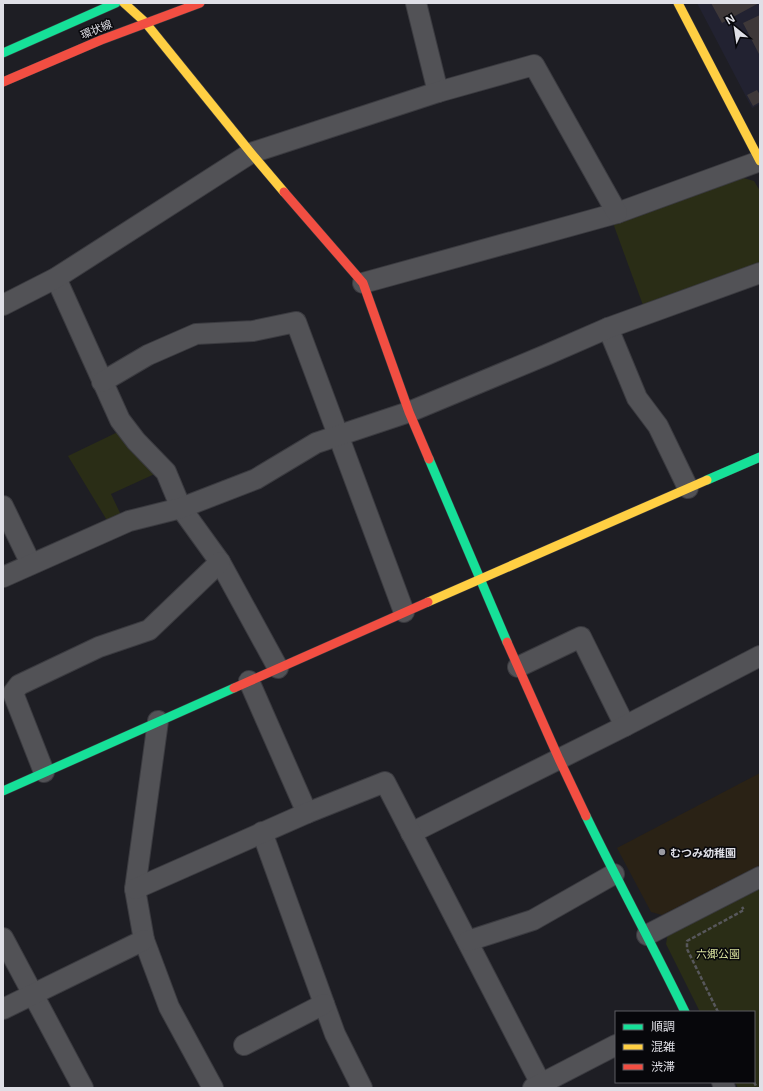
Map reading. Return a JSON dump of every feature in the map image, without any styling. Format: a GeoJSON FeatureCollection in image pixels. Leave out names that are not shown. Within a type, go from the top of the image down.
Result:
{"type":"FeatureCollection","features":[{"type":"Feature","properties":{"kind":"street","name":"環状線"},"geometry":{"type":"LineString","coordinates":[[3,53],[116,3]]}},
{"type":"Feature","properties":{"kind":"street"},"geometry":{"type":"LineString","coordinates":[[124,3],[145,22],[251,154],[363,283],[409,412],[479,579],[559,759],[614,874],[647,936],[683,1011]]}},
{"type":"Feature","properties":{"kind":"street","name":"環状線"},"geometry":{"type":"LineString","coordinates":[[3,82],[145,22],[200,3]]}},
{"type":"Feature","properties":{"kind":"street"},"geometry":{"type":"LineString","coordinates":[[416,3],[438,92]]}},
{"type":"Feature","properties":{"kind":"street"},"geometry":{"type":"LineString","coordinates":[[363,283],[617,213],[760,161],[678,3]]}},
{"type":"Feature","properties":{"kind":"street"},"geometry":{"type":"LineString","coordinates":[[5,299],[56,278],[251,154],[438,92],[534,66],[617,213]]}},
{"type":"Feature","properties":{"kind":"street"},"geometry":{"type":"LineString","coordinates":[[3,577],[129,521],[181,508],[256,479],[316,443],[409,412],[546,356],[608,328],[760,273]]}},
{"type":"Feature","properties":{"kind":"street"},"geometry":{"type":"LineString","coordinates":[[56,278],[120,420],[136,441],[166,472],[181,508],[220,562],[278,668]]}},
{"type":"Feature","properties":{"kind":"street"},"geometry":{"type":"LineString","coordinates":[[102,382],[148,355],[196,334],[253,331],[296,322],[404,612]]}},
{"type":"Feature","properties":{"kind":"street"},"geometry":{"type":"LineString","coordinates":[[608,328],[637,398],[658,426],[688,488]]}},
{"type":"Feature","properties":{"kind":"street"},"geometry":{"type":"LineString","coordinates":[[3,791],[404,612],[760,457]]}},
{"type":"Feature","properties":{"kind":"street"},"geometry":{"type":"LineString","coordinates":[[3,506],[32,564]]}},
{"type":"Feature","properties":{"kind":"street"},"geometry":{"type":"LineString","coordinates":[[44,772],[13,693],[19,684],[99,647],[149,630],[220,562]]}},
{"type":"Feature","properties":{"kind":"street"},"geometry":{"type":"LineString","coordinates":[[518,667],[581,637],[625,726]]}},
{"type":"Feature","properties":{"kind":"street"},"geometry":{"type":"LineString","coordinates":[[412,833],[760,656]]}},
{"type":"Feature","properties":{"kind":"street"},"geometry":{"type":"LineString","coordinates":[[249,681],[307,813]]}},
{"type":"Feature","properties":{"kind":"street"},"geometry":{"type":"LineString","coordinates":[[158,722],[135,889],[144,940],[169,1007],[213,1088]]}},
{"type":"Feature","properties":{"kind":"street"},"geometry":{"type":"LineString","coordinates":[[135,889],[262,832],[385,782],[468,941],[537,1086],[615,1046]]}},
{"type":"Feature","properties":{"kind":"street"},"geometry":{"type":"LineString","coordinates":[[262,832],[335,1034],[362,1088]]}},
{"type":"Feature","properties":{"kind":"street"},"geometry":{"type":"LineString","coordinates":[[468,941],[533,920],[614,874]]}},
{"type":"Feature","properties":{"kind":"street"},"geometry":{"type":"LineString","coordinates":[[647,936],[760,877]]}},
{"type":"Feature","properties":{"kind":"street"},"geometry":{"type":"LineString","coordinates":[[3,938],[83,1088]]}},
{"type":"Feature","properties":{"kind":"street"},"geometry":{"type":"LineString","coordinates":[[3,1009],[144,940]]}},
{"type":"Feature","properties":{"kind":"street"},"geometry":{"type":"LineString","coordinates":[[244,1045],[324,1004]]}},
{"type":"Feature","properties":{"kind":"path"},"geometry":{"type":"LineString","coordinates":[[718,1011],[687,949],[687,941],[744,910],[733,891]]}},
{"type":"Feature","properties":{"kind":"shaded area"},"geometry":{"type":"Polygon","coordinates":[[[697,3],[760,3],[760,104],[752,108],[697,3]]]}},
{"type":"Feature","properties":{"kind":"shaded area"},"geometry":{"type":"Polygon","coordinates":[[[760,773],[760,865],[662,915],[651,912],[617,848],[760,773]]]}},
{"type":"Feature","properties":{"kind":"green space"},"geometry":{"type":"Polygon","coordinates":[[[740,177],[754,181],[760,191],[760,267],[644,308],[613,223],[740,177]]]}},
{"type":"Feature","properties":{"kind":"green space"},"geometry":{"type":"Polygon","coordinates":[[[122,430],[159,472],[111,494],[121,515],[108,522],[68,456],[122,430]]]}},
{"type":"Feature","properties":{"kind":"green space","name":"六郷公園"},"geometry":{"type":"Polygon","coordinates":[[[760,884],[760,1088],[738,1088],[736,1083],[755,1083],[755,1011],[700,1011],[666,944],[668,932],[760,884]]]}},
{"type":"Feature","properties":{"kind":"building"},"geometry":{"type":"Polygon","coordinates":[[[711,3],[759,3],[722,23],[711,3]]]}},
{"type":"Feature","properties":{"kind":"building"},"geometry":{"type":"Polygon","coordinates":[[[760,15],[760,56],[743,23],[760,15]]]}},
{"type":"Feature","properties":{"kind":"building"},"geometry":{"type":"Polygon","coordinates":[[[757,90],[760,95],[760,102],[753,106],[747,95],[757,90]]]}},
{"type":"Feature","properties":{"kind":"traffic: fast"},"geometry":{"type":"LineString","coordinates":[[3,53],[116,3]]}},
{"type":"Feature","properties":{"kind":"traffic: fast"},"geometry":{"type":"LineString","coordinates":[[707,480],[760,457]]}},
{"type":"Feature","properties":{"kind":"traffic: fast"},"geometry":{"type":"LineString","coordinates":[[429,459],[507,642]]}},
{"type":"Feature","properties":{"kind":"traffic: fast"},"geometry":{"type":"LineString","coordinates":[[3,791],[234,688]]}},
{"type":"Feature","properties":{"kind":"traffic: fast"},"geometry":{"type":"LineString","coordinates":[[586,816],[685,1011]]}},
{"type":"Feature","properties":{"kind":"traffic: slow"},"geometry":{"type":"LineString","coordinates":[[124,3],[145,22],[284,192]]}},
{"type":"Feature","properties":{"kind":"traffic: slow"},"geometry":{"type":"LineString","coordinates":[[678,3],[760,161]]}},
{"type":"Feature","properties":{"kind":"traffic: slow"},"geometry":{"type":"LineString","coordinates":[[428,602],[707,480]]}},
{"type":"Feature","properties":{"kind":"traffic: jam"},"geometry":{"type":"LineString","coordinates":[[3,82],[101,40],[200,3]]}},
{"type":"Feature","properties":{"kind":"traffic: jam"},"geometry":{"type":"LineString","coordinates":[[284,192],[363,283],[409,412],[429,459]]}},
{"type":"Feature","properties":{"kind":"traffic: jam"},"geometry":{"type":"LineString","coordinates":[[234,688],[428,602]]}},
{"type":"Feature","properties":{"kind":"traffic: jam"},"geometry":{"type":"LineString","coordinates":[[507,642],[586,816]]}},
{"type":"Feature","properties":{"kind":"place","name":"むつみ幼稚園"},"geometry":{"type":"Point","coordinates":[662,852]}}]}
